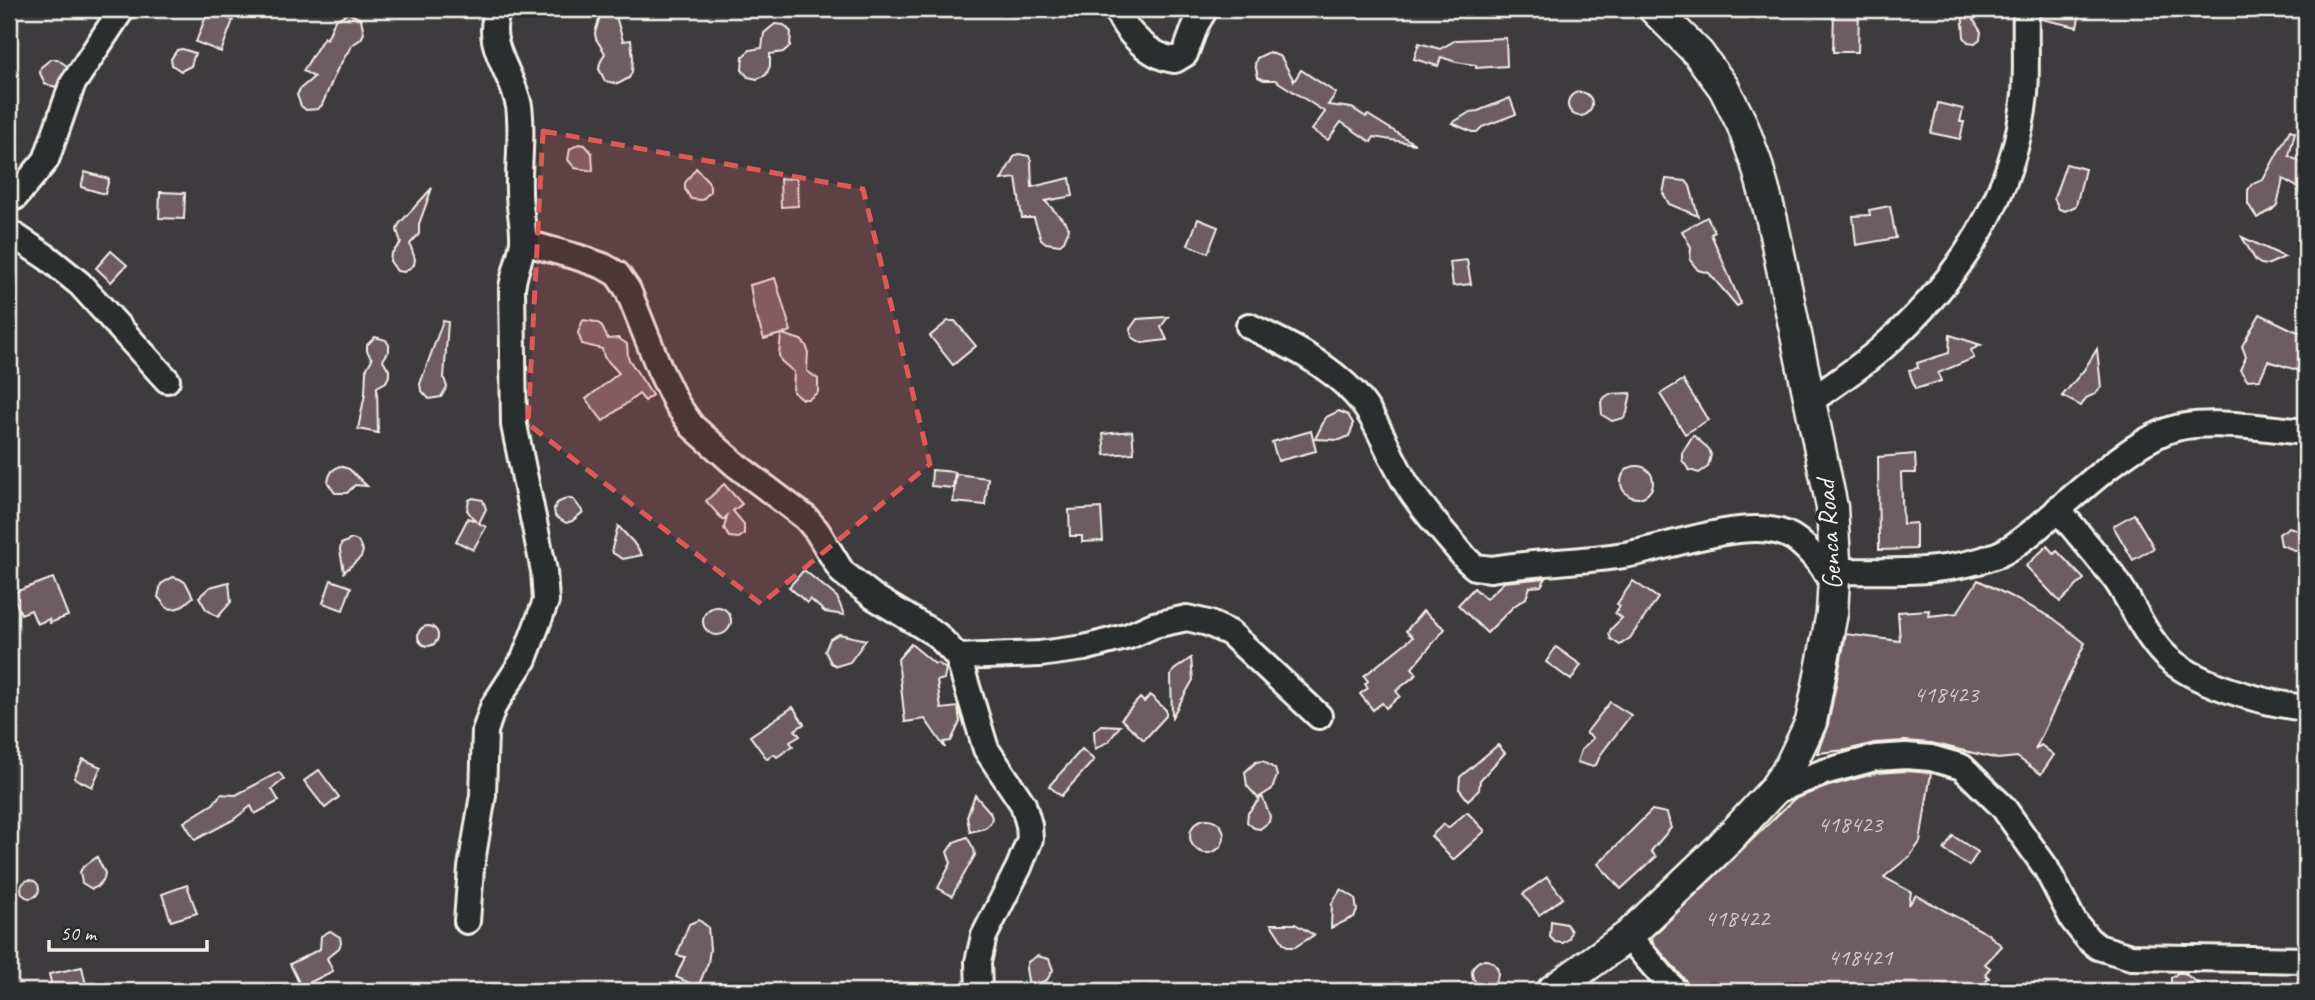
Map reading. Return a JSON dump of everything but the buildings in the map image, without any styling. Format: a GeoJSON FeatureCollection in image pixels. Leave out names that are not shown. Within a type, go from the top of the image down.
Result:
{"type":"FeatureCollection","features":[{"type":"Feature","properties":{"kind":"street"},"geometry":{"type":"LineString","coordinates":[[9,198],[15,197],[46,160],[72,85],[122,9]]}},
{"type":"Feature","properties":{"kind":"street"},"geometry":{"type":"LineString","coordinates":[[467,920],[471,868],[483,795],[485,732],[493,707],[524,659],[546,600],[544,571],[514,425],[512,403],[512,288],[514,270],[523,242],[518,188],[521,140],[519,106],[513,83],[495,43],[493,19],[499,9]]}},
{"type":"Feature","properties":{"kind":"street"},"geometry":{"type":"LineString","coordinates":[[1117,9],[1127,28],[1147,48],[1160,56],[1175,60],[1185,54],[1196,24],[1205,9]]}},
{"type":"Feature","properties":{"kind":"street","name":"Genca Road"},"geometry":{"type":"LineString","coordinates":[[1552,991],[1628,936],[1719,849],[1772,793],[1802,744],[1811,722],[1832,612],[1832,507],[1772,220],[1756,162],[1742,124],[1724,88],[1698,53],[1654,9]]}},
{"type":"Feature","properties":{"kind":"street"},"geometry":{"type":"LineString","coordinates":[[1811,401],[1882,348],[1924,309],[1969,253],[1998,200],[2015,145],[2025,94],[2026,9]]}},
{"type":"Feature","properties":{"kind":"street"},"geometry":{"type":"LineString","coordinates":[[9,232],[80,284],[167,380]]}},
{"type":"Feature","properties":{"kind":"street"},"geometry":{"type":"LineString","coordinates":[[523,242],[594,263],[617,274],[628,290],[676,403],[692,426],[736,465],[806,518],[842,572],[874,597],[937,635],[958,657],[986,749],[1023,804],[1030,825],[1030,839],[1019,867],[984,936],[978,962],[979,991]]}},
{"type":"Feature","properties":{"kind":"street"},"geometry":{"type":"LineString","coordinates":[[1249,326],[1299,350],[1356,395],[1373,418],[1409,488],[1465,559],[1475,567],[1491,569],[1625,555],[1734,531],[1763,530],[1786,534],[1798,541],[1834,577],[1924,571],[1966,565],[2001,554],[2102,472],[2164,432],[2182,426],[2203,424],[2306,432]]}},
{"type":"Feature","properties":{"kind":"street"},"geometry":{"type":"LineString","coordinates":[[2058,509],[2116,581],[2157,646],[2171,661],[2192,674],[2251,699],[2306,708]]}},
{"type":"Feature","properties":{"kind":"street"},"geometry":{"type":"LineString","coordinates":[[958,657],[1040,654],[1084,648],[1129,636],[1154,625],[1187,618],[1208,623],[1230,633],[1318,716]]}},
{"type":"Feature","properties":{"kind":"street"},"geometry":{"type":"LineString","coordinates":[[1772,793],[1824,772],[1875,758],[1931,758],[1962,767],[2003,807],[2046,868],[2073,920],[2098,947],[2131,957],[2306,960]]}},
{"type":"Feature","properties":{"kind":"street"},"geometry":{"type":"LineString","coordinates":[[1628,936],[1675,991]]}},
{"type":"Feature","properties":{"kind":"highlighted area"},"geometry":{"type":"Polygon","coordinates":[[[543,131],[863,189],[930,464],[761,604],[528,424],[543,131]]]}}]}
